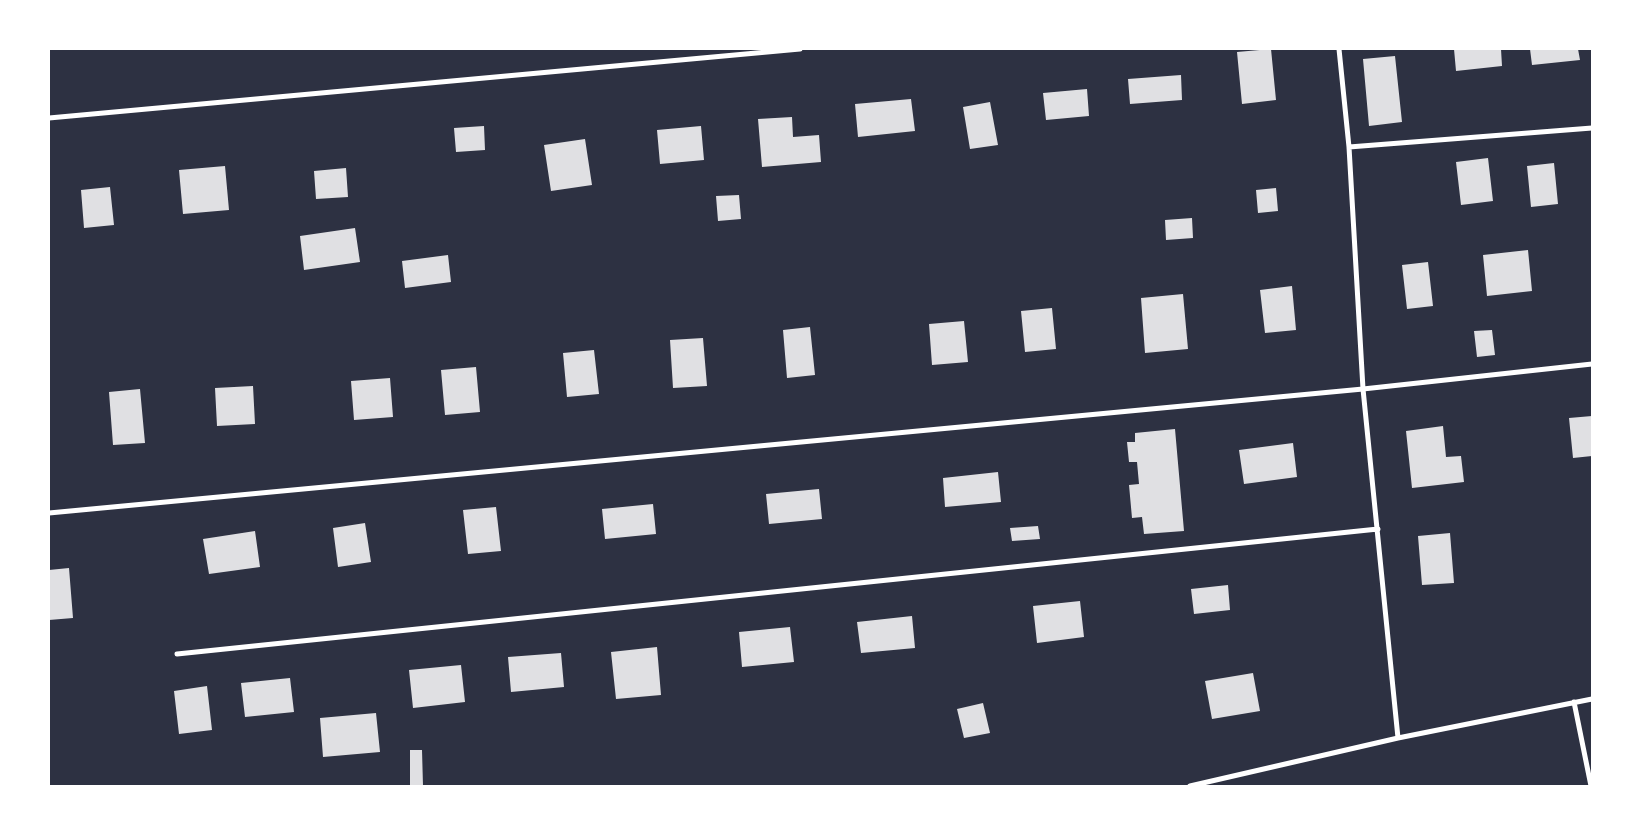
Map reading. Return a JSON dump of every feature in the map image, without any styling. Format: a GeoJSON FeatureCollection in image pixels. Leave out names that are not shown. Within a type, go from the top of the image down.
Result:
{"type":"FeatureCollection","features":[{"type":"Feature","properties":{"kind":"street"},"geometry":{"type":"LineString","coordinates":[[49,118],[800,49]]}},
{"type":"Feature","properties":{"kind":"street"},"geometry":{"type":"LineString","coordinates":[[1339,49],[1349,147],[1363,389],[1398,738]]}},
{"type":"Feature","properties":{"kind":"street"},"geometry":{"type":"LineString","coordinates":[[1349,147],[1592,128]]}},
{"type":"Feature","properties":{"kind":"street"},"geometry":{"type":"LineString","coordinates":[[49,513],[1363,389],[1592,364]]}},
{"type":"Feature","properties":{"kind":"street"},"geometry":{"type":"LineString","coordinates":[[177,654],[1378,529]]}},
{"type":"Feature","properties":{"kind":"street"},"geometry":{"type":"LineString","coordinates":[[1190,786],[1398,738],[1592,698]]}},
{"type":"Feature","properties":{"kind":"street"},"geometry":{"type":"LineString","coordinates":[[1574,702],[1591,786]]}},
{"type":"Feature","properties":{"kind":"building"},"geometry":{"type":"Polygon","coordinates":[[[1271,49],[1276,100],[1242,104],[1237,52],[1271,49]]]}},
{"type":"Feature","properties":{"kind":"building"},"geometry":{"type":"Polygon","coordinates":[[[1454,49],[1501,49],[1502,66],[1456,71],[1454,49]]]}},
{"type":"Feature","properties":{"kind":"building"},"geometry":{"type":"Polygon","coordinates":[[[1530,49],[1578,49],[1580,60],[1532,65],[1530,49]]]}},
{"type":"Feature","properties":{"kind":"building"},"geometry":{"type":"Polygon","coordinates":[[[1395,56],[1402,122],[1369,126],[1363,59],[1395,56]]]}},
{"type":"Feature","properties":{"kind":"building"},"geometry":{"type":"Polygon","coordinates":[[[1181,75],[1182,100],[1130,104],[1128,79],[1181,75]]]}},
{"type":"Feature","properties":{"kind":"building"},"geometry":{"type":"Polygon","coordinates":[[[1087,89],[1089,116],[1046,120],[1043,93],[1087,89]]]}},
{"type":"Feature","properties":{"kind":"building"},"geometry":{"type":"Polygon","coordinates":[[[911,99],[915,131],[858,137],[855,104],[911,99]]]}},
{"type":"Feature","properties":{"kind":"building"},"geometry":{"type":"Polygon","coordinates":[[[990,102],[998,145],[970,149],[963,107],[990,102]]]}},
{"type":"Feature","properties":{"kind":"building"},"geometry":{"type":"Polygon","coordinates":[[[792,117],[793,137],[819,135],[821,162],[762,167],[758,119],[792,117]]]}},
{"type":"Feature","properties":{"kind":"building"},"geometry":{"type":"Polygon","coordinates":[[[484,126],[485,150],[456,152],[454,128],[484,126]]]}},
{"type":"Feature","properties":{"kind":"building"},"geometry":{"type":"Polygon","coordinates":[[[701,126],[704,160],[660,164],[657,130],[701,126]]]}},
{"type":"Feature","properties":{"kind":"building"},"geometry":{"type":"Polygon","coordinates":[[[585,139],[592,185],[551,191],[544,145],[585,139]]]}},
{"type":"Feature","properties":{"kind":"building"},"geometry":{"type":"Polygon","coordinates":[[[1488,158],[1493,201],[1461,205],[1456,162],[1488,158]]]}},
{"type":"Feature","properties":{"kind":"building"},"geometry":{"type":"Polygon","coordinates":[[[1554,163],[1558,204],[1531,207],[1527,166],[1554,163]]]}},
{"type":"Feature","properties":{"kind":"building"},"geometry":{"type":"Polygon","coordinates":[[[225,166],[229,210],[183,214],[179,170],[225,166]]]}},
{"type":"Feature","properties":{"kind":"building"},"geometry":{"type":"Polygon","coordinates":[[[346,168],[348,197],[316,199],[314,171],[346,168]]]}},
{"type":"Feature","properties":{"kind":"building"},"geometry":{"type":"Polygon","coordinates":[[[110,187],[114,225],[84,228],[81,190],[110,187]]]}},
{"type":"Feature","properties":{"kind":"building"},"geometry":{"type":"Polygon","coordinates":[[[1276,188],[1278,211],[1258,213],[1256,190],[1276,188]]]}},
{"type":"Feature","properties":{"kind":"building"},"geometry":{"type":"Polygon","coordinates":[[[739,195],[741,219],[718,221],[716,196],[739,195]]]}},
{"type":"Feature","properties":{"kind":"building"},"geometry":{"type":"Polygon","coordinates":[[[1192,218],[1193,238],[1166,240],[1165,220],[1192,218]]]}},
{"type":"Feature","properties":{"kind":"building"},"geometry":{"type":"Polygon","coordinates":[[[355,228],[360,262],[304,270],[300,236],[355,228]]]}},
{"type":"Feature","properties":{"kind":"building"},"geometry":{"type":"Polygon","coordinates":[[[1528,250],[1532,291],[1487,296],[1483,255],[1528,250]]]}},
{"type":"Feature","properties":{"kind":"building"},"geometry":{"type":"Polygon","coordinates":[[[448,255],[451,282],[405,288],[402,261],[448,255]]]}},
{"type":"Feature","properties":{"kind":"building"},"geometry":{"type":"Polygon","coordinates":[[[1428,262],[1433,306],[1407,309],[1402,265],[1428,262]]]}},
{"type":"Feature","properties":{"kind":"building"},"geometry":{"type":"Polygon","coordinates":[[[1292,286],[1296,330],[1265,333],[1260,290],[1292,286]]]}},
{"type":"Feature","properties":{"kind":"building"},"geometry":{"type":"Polygon","coordinates":[[[1183,294],[1188,349],[1145,353],[1141,298],[1183,294]]]}},
{"type":"Feature","properties":{"kind":"building"},"geometry":{"type":"Polygon","coordinates":[[[1052,308],[1056,349],[1025,352],[1021,311],[1052,308]]]}},
{"type":"Feature","properties":{"kind":"building"},"geometry":{"type":"Polygon","coordinates":[[[964,321],[968,362],[932,365],[929,324],[964,321]]]}},
{"type":"Feature","properties":{"kind":"building"},"geometry":{"type":"Polygon","coordinates":[[[810,327],[815,375],[787,378],[783,330],[810,327]]]}},
{"type":"Feature","properties":{"kind":"building"},"geometry":{"type":"Polygon","coordinates":[[[1492,330],[1495,355],[1477,357],[1474,331],[1492,330]]]}},
{"type":"Feature","properties":{"kind":"building"},"geometry":{"type":"Polygon","coordinates":[[[703,338],[707,386],[673,388],[670,340],[703,338]]]}},
{"type":"Feature","properties":{"kind":"building"},"geometry":{"type":"Polygon","coordinates":[[[594,350],[599,394],[567,397],[563,353],[594,350]]]}},
{"type":"Feature","properties":{"kind":"building"},"geometry":{"type":"Polygon","coordinates":[[[476,367],[480,412],[445,415],[441,370],[476,367]]]}},
{"type":"Feature","properties":{"kind":"building"},"geometry":{"type":"Polygon","coordinates":[[[390,378],[393,417],[354,420],[351,381],[390,378]]]}},
{"type":"Feature","properties":{"kind":"building"},"geometry":{"type":"Polygon","coordinates":[[[253,386],[255,424],[217,426],[215,388],[253,386]]]}},
{"type":"Feature","properties":{"kind":"building"},"geometry":{"type":"Polygon","coordinates":[[[140,389],[145,443],[113,445],[109,392],[140,389]]]}},
{"type":"Feature","properties":{"kind":"building"},"geometry":{"type":"Polygon","coordinates":[[[1592,416],[1592,456],[1573,458],[1569,418],[1592,416]]]}},
{"type":"Feature","properties":{"kind":"building"},"geometry":{"type":"Polygon","coordinates":[[[1443,426],[1446,457],[1461,456],[1464,482],[1412,488],[1406,431],[1443,426]]]}},
{"type":"Feature","properties":{"kind":"building"},"geometry":{"type":"Polygon","coordinates":[[[1175,429],[1184,531],[1144,534],[1142,517],[1132,518],[1129,485],[1139,484],[1137,462],[1129,462],[1127,442],[1135,442],[1135,433],[1175,429]]]}},
{"type":"Feature","properties":{"kind":"building"},"geometry":{"type":"Polygon","coordinates":[[[1293,443],[1297,477],[1244,484],[1239,450],[1293,443]]]}},
{"type":"Feature","properties":{"kind":"building"},"geometry":{"type":"Polygon","coordinates":[[[998,472],[1001,502],[945,507],[943,478],[998,472]]]}},
{"type":"Feature","properties":{"kind":"building"},"geometry":{"type":"Polygon","coordinates":[[[819,489],[822,519],[769,524],[766,494],[819,489]]]}},
{"type":"Feature","properties":{"kind":"building"},"geometry":{"type":"Polygon","coordinates":[[[653,504],[656,534],[605,539],[602,509],[653,504]]]}},
{"type":"Feature","properties":{"kind":"building"},"geometry":{"type":"Polygon","coordinates":[[[496,507],[501,551],[468,554],[463,510],[496,507]]]}},
{"type":"Feature","properties":{"kind":"building"},"geometry":{"type":"Polygon","coordinates":[[[365,523],[371,562],[338,567],[333,528],[365,523]]]}},
{"type":"Feature","properties":{"kind":"building"},"geometry":{"type":"Polygon","coordinates":[[[1038,526],[1040,539],[1012,541],[1010,528],[1038,526]]]}},
{"type":"Feature","properties":{"kind":"building"},"geometry":{"type":"Polygon","coordinates":[[[255,531],[260,567],[209,574],[203,539],[255,531]]]}},
{"type":"Feature","properties":{"kind":"building"},"geometry":{"type":"Polygon","coordinates":[[[1450,533],[1454,583],[1422,585],[1418,536],[1450,533]]]}},
{"type":"Feature","properties":{"kind":"building"},"geometry":{"type":"Polygon","coordinates":[[[69,568],[73,618],[49,620],[49,570],[69,568]]]}},
{"type":"Feature","properties":{"kind":"building"},"geometry":{"type":"Polygon","coordinates":[[[1228,585],[1230,610],[1194,614],[1191,589],[1228,585]]]}},
{"type":"Feature","properties":{"kind":"building"},"geometry":{"type":"Polygon","coordinates":[[[1080,601],[1084,637],[1037,643],[1033,606],[1080,601]]]}},
{"type":"Feature","properties":{"kind":"building"},"geometry":{"type":"Polygon","coordinates":[[[912,616],[915,648],[861,653],[857,622],[912,616]]]}},
{"type":"Feature","properties":{"kind":"building"},"geometry":{"type":"Polygon","coordinates":[[[790,627],[794,662],[742,667],[739,632],[790,627]]]}},
{"type":"Feature","properties":{"kind":"building"},"geometry":{"type":"Polygon","coordinates":[[[657,647],[661,695],[616,699],[611,652],[657,647]]]}},
{"type":"Feature","properties":{"kind":"building"},"geometry":{"type":"Polygon","coordinates":[[[561,653],[564,687],[511,692],[508,657],[561,653]]]}},
{"type":"Feature","properties":{"kind":"building"},"geometry":{"type":"Polygon","coordinates":[[[461,665],[465,702],[413,708],[409,670],[461,665]]]}},
{"type":"Feature","properties":{"kind":"building"},"geometry":{"type":"Polygon","coordinates":[[[1253,673],[1260,711],[1212,719],[1205,681],[1253,673]]]}},
{"type":"Feature","properties":{"kind":"building"},"geometry":{"type":"Polygon","coordinates":[[[290,678],[294,712],[245,717],[241,683],[290,678]]]}},
{"type":"Feature","properties":{"kind":"building"},"geometry":{"type":"Polygon","coordinates":[[[207,686],[212,730],[179,734],[174,691],[207,686]]]}},
{"type":"Feature","properties":{"kind":"building"},"geometry":{"type":"Polygon","coordinates":[[[983,703],[990,733],[964,738],[957,709],[983,703]]]}},
{"type":"Feature","properties":{"kind":"building"},"geometry":{"type":"Polygon","coordinates":[[[376,713],[380,752],[323,757],[320,718],[376,713]]]}},
{"type":"Feature","properties":{"kind":"building"},"geometry":{"type":"Polygon","coordinates":[[[410,750],[422,750],[423,786],[410,786],[410,750]]]}}]}
